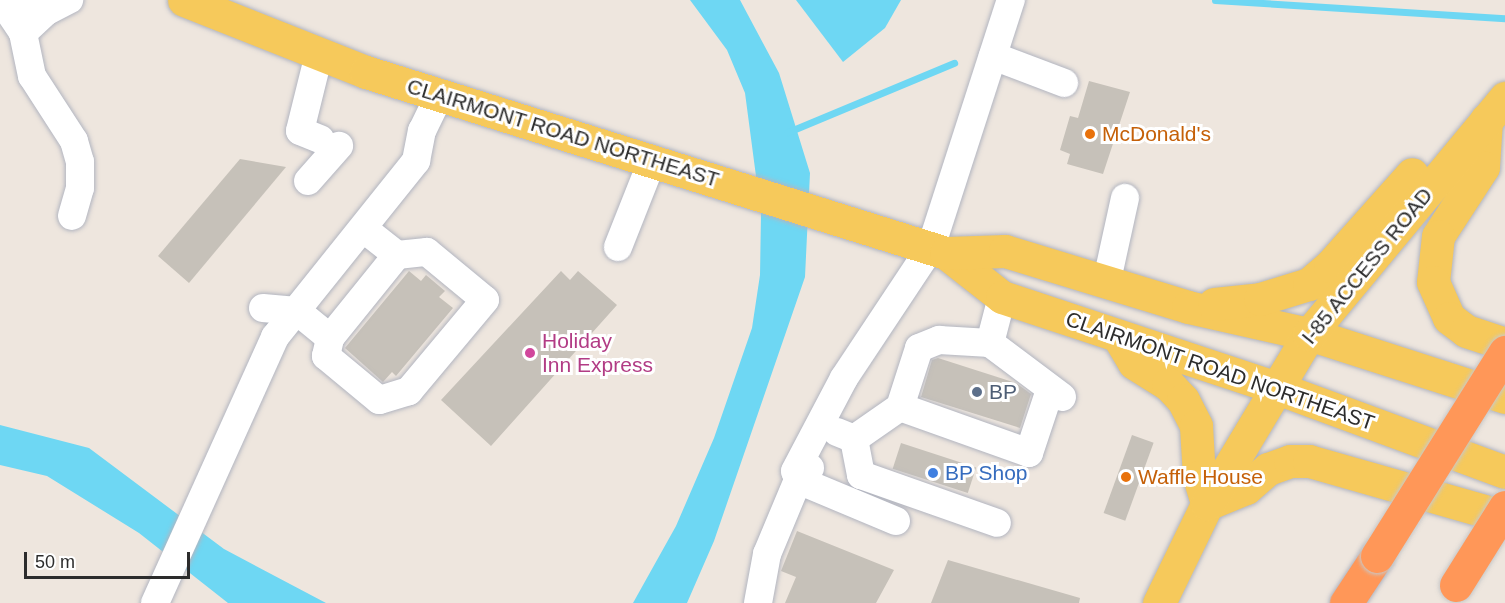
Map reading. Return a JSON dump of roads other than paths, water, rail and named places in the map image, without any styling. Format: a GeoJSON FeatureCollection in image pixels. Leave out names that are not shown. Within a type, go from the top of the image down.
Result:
{"type":"FeatureCollection","features":[{"type":"Feature","properties":{"kind":"highway"},"geometry":{"type":"LineString","coordinates":[[1346,603],[1505,352]]}},
{"type":"Feature","properties":{"kind":"highway"},"geometry":{"type":"LineString","coordinates":[[1450,594],[1505,507]]}},
{"type":"Feature","properties":{"kind":"main road","name":"CLAIRMONT ROAD NORTHEAST"},"geometry":{"type":"LineString","coordinates":[[184,0],[319,54],[705,178],[868,225],[939,250],[1002,297],[1277,388],[1505,472]]}},
{"type":"Feature","properties":{"kind":"main road"},"geometry":{"type":"LineString","coordinates":[[1188,307],[1260,299],[1309,284],[1344,251],[1447,135],[1496,109]]}},
{"type":"Feature","properties":{"kind":"main road"},"geometry":{"type":"LineString","coordinates":[[1496,109],[1483,167],[1438,236],[1433,282],[1449,318],[1466,331],[1505,344]]}},
{"type":"Feature","properties":{"kind":"main road","name":"I-85 ACCESS ROAD"},"geometry":{"type":"LineString","coordinates":[[1159,603],[1207,504],[1309,334],[1496,109]]}},
{"type":"Feature","properties":{"kind":"main road","name":"CLAIRMONT ROAD NORTHEAST"},"geometry":{"type":"LineString","coordinates":[[939,250],[1005,251],[1107,280],[1188,307],[1309,334],[1505,397]]}},
{"type":"Feature","properties":{"kind":"main road"},"geometry":{"type":"LineString","coordinates":[[1118,336],[1134,363],[1168,384],[1183,400],[1196,426],[1199,477],[1207,504],[1246,488],[1268,469],[1290,461],[1309,461],[1505,517]]}},
{"type":"Feature","properties":{"kind":"street"},"geometry":{"type":"LineString","coordinates":[[1,0],[23,33]]}},
{"type":"Feature","properties":{"kind":"street"},"geometry":{"type":"LineString","coordinates":[[26,0],[23,33],[32,76],[74,141],[80,162],[80,188],[72,216]]}},
{"type":"Feature","properties":{"kind":"street"},"geometry":{"type":"LineString","coordinates":[[23,33],[47,11],[69,0]]}},
{"type":"Feature","properties":{"kind":"street"},"geometry":{"type":"LineString","coordinates":[[758,603],[767,554],[798,480],[795,471],[805,448],[815,434],[844,378],[939,250],[1011,0]]}},
{"type":"Feature","properties":{"kind":"street"},"geometry":{"type":"LineString","coordinates":[[308,181],[330,142],[300,131],[319,54]]}},
{"type":"Feature","properties":{"kind":"street"},"geometry":{"type":"LineString","coordinates":[[993,56],[1064,83]]}},
{"type":"Feature","properties":{"kind":"street"},"geometry":{"type":"LineString","coordinates":[[155,603],[275,337],[364,229],[416,160],[422,131],[440,94]]}},
{"type":"Feature","properties":{"kind":"street"},"geometry":{"type":"LineString","coordinates":[[618,247],[652,161]]}},
{"type":"Feature","properties":{"kind":"street"},"geometry":{"type":"LineString","coordinates":[[1107,280],[1125,198]]}},
{"type":"Feature","properties":{"kind":"street"},"geometry":{"type":"LineString","coordinates":[[364,229],[397,255],[428,252],[486,300],[409,391],[379,400],[326,356],[330,338],[397,255]]}},
{"type":"Feature","properties":{"kind":"street"},"geometry":{"type":"LineString","coordinates":[[990,343],[1002,297]]}},
{"type":"Feature","properties":{"kind":"street"},"geometry":{"type":"LineString","coordinates":[[262,308],[297,311],[330,338]]}},
{"type":"Feature","properties":{"kind":"street"},"geometry":{"type":"LineString","coordinates":[[815,434],[854,439],[900,407],[919,348],[939,340],[990,343],[1056,394],[1029,453],[900,407]]}},
{"type":"Feature","properties":{"kind":"street"},"geometry":{"type":"LineString","coordinates":[[854,439],[861,475],[997,523]]}},
{"type":"Feature","properties":{"kind":"street"},"geometry":{"type":"LineString","coordinates":[[798,480],[896,521]]}},
{"type":"Feature","properties":{"kind":"water"},"geometry":{"type":"Polygon","coordinates":[[[690,0],[740,0],[779,73],[810,173],[805,277],[714,541],[687,603],[633,603],[676,526],[714,438],[752,328],[760,275],[761,214],[745,93],[727,50],[690,0]]]}},
{"type":"Feature","properties":{"kind":"water"},"geometry":{"type":"Polygon","coordinates":[[[796,0],[901,0],[885,28],[843,62],[796,0]]]}},
{"type":"Feature","properties":{"kind":"water"},"geometry":{"type":"Polygon","coordinates":[[[0,425],[89,448],[224,549],[326,603],[228,603],[139,533],[47,476],[0,465],[0,425]]]}},
{"type":"Feature","properties":{"kind":"waterway"},"geometry":{"type":"LineString","coordinates":[[1215,0],[1505,18]]}},
{"type":"Feature","properties":{"kind":"waterway"},"geometry":{"type":"LineString","coordinates":[[788,132],[954,63]]}},
{"type":"Feature","properties":{"kind":"place","name":"McDonald's"},"geometry":{"type":"Point","coordinates":[1090,134]}},
{"type":"Feature","properties":{"kind":"place","name":"Holiday Inn Express"},"geometry":{"type":"Point","coordinates":[530,353]}},
{"type":"Feature","properties":{"kind":"place","name":"BP"},"geometry":{"type":"Point","coordinates":[977,392]}},
{"type":"Feature","properties":{"kind":"place","name":"BP Shop"},"geometry":{"type":"Point","coordinates":[933,473]}},
{"type":"Feature","properties":{"kind":"place","name":"Waffle House"},"geometry":{"type":"Point","coordinates":[1126,477]}}]}
